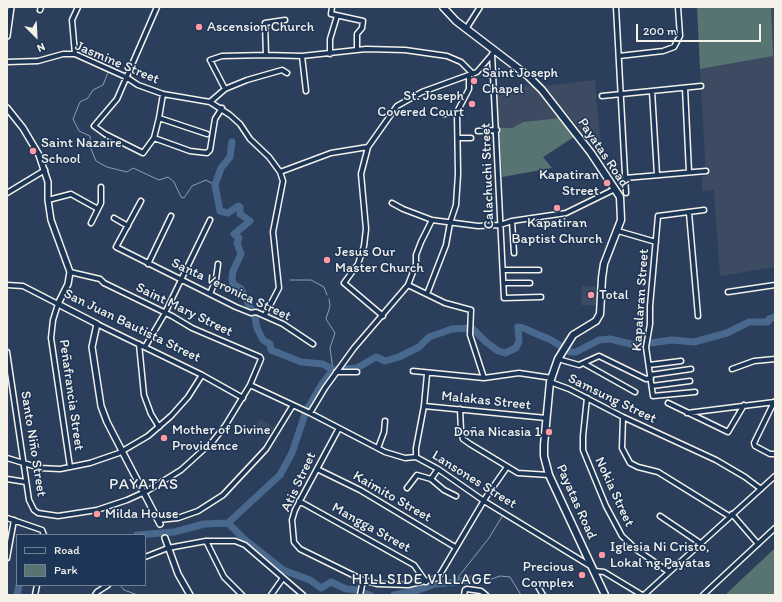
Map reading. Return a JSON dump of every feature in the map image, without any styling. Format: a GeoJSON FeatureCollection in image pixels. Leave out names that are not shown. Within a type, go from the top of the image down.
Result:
{"type":"FeatureCollection","features":[{"type":"Feature","properties":{"kind":"main road","name":"Payatas Road"},"geometry":{"type":"LineString","coordinates":[[443,7],[448,15],[493,52],[528,76],[542,90],[592,153],[620,198],[622,207],[621,220],[604,264],[598,318],[593,324],[573,335],[558,359],[551,380],[546,418],[544,456],[549,475],[605,595]]}},
{"type":"Feature","properties":{"kind":"street"},"geometry":{"type":"LineString","coordinates":[[7,36],[10,7]]}},
{"type":"Feature","properties":{"kind":"street"},"geometry":{"type":"LineString","coordinates":[[156,7],[117,99],[94,126],[105,134],[143,153],[154,138],[163,94]]}},
{"type":"Feature","properties":{"kind":"street"},"geometry":{"type":"LineString","coordinates":[[332,7],[330,13],[347,18],[350,17],[363,22],[362,28],[357,34],[357,50]]}},
{"type":"Feature","properties":{"kind":"street"},"geometry":{"type":"LineString","coordinates":[[466,29],[480,7]]}},
{"type":"Feature","properties":{"kind":"street"},"geometry":{"type":"LineString","coordinates":[[616,7],[626,193]]}},
{"type":"Feature","properties":{"kind":"street"},"geometry":{"type":"LineString","coordinates":[[619,56],[663,51],[674,47],[680,36],[678,7]]}},
{"type":"Feature","properties":{"kind":"street"},"geometry":{"type":"LineString","coordinates":[[75,54],[72,20],[78,8]]}},
{"type":"Feature","properties":{"kind":"street"},"geometry":{"type":"LineString","coordinates":[[330,54],[330,39],[338,16]]}},
{"type":"Feature","properties":{"kind":"street"},"geometry":{"type":"LineString","coordinates":[[266,55],[265,23],[285,20]]}},
{"type":"Feature","properties":{"kind":"street"},"geometry":{"type":"LineString","coordinates":[[225,89],[210,60],[222,56],[302,56],[366,49],[405,50],[441,55],[461,62],[474,74]]}},
{"type":"Feature","properties":{"kind":"street"},"geometry":{"type":"LineString","coordinates":[[383,316],[344,283],[358,264],[365,240],[366,228],[361,174],[368,147],[394,108],[422,92],[474,74],[481,68],[493,52]]}},
{"type":"Feature","properties":{"kind":"street","name":"Calachuchi Street"},"geometry":{"type":"LineString","coordinates":[[493,52],[500,226],[504,270],[504,298],[541,297]]}},
{"type":"Feature","properties":{"kind":"street","name":"Jasmine Street"},"geometry":{"type":"LineString","coordinates":[[7,62],[28,62],[63,54],[75,54],[126,77],[138,85],[163,94],[210,102],[222,108],[240,124],[250,139],[269,157],[280,172]]}},
{"type":"Feature","properties":{"kind":"street"},"geometry":{"type":"LineString","coordinates":[[302,56],[306,91]]}},
{"type":"Feature","properties":{"kind":"street"},"geometry":{"type":"LineString","coordinates":[[210,102],[225,89],[246,80],[284,70],[287,72]]}},
{"type":"Feature","properties":{"kind":"street"},"geometry":{"type":"LineString","coordinates":[[427,294],[446,245],[450,223],[456,205],[458,191],[457,112],[468,89],[469,76]]}},
{"type":"Feature","properties":{"kind":"street"},"geometry":{"type":"LineString","coordinates":[[602,96],[701,86]]}},
{"type":"Feature","properties":{"kind":"street"},"geometry":{"type":"LineString","coordinates":[[685,88],[689,172]]}},
{"type":"Feature","properties":{"kind":"street"},"geometry":{"type":"LineString","coordinates":[[652,91],[657,175]]}},
{"type":"Feature","properties":{"kind":"street"},"geometry":{"type":"LineString","coordinates":[[7,108],[23,128],[39,155],[45,170],[48,182],[48,200],[51,220],[70,272],[68,284],[58,304]]}},
{"type":"Feature","properties":{"kind":"street"},"geometry":{"type":"LineString","coordinates":[[154,138],[190,151],[208,153],[216,119],[222,108]]}},
{"type":"Feature","properties":{"kind":"street"},"geometry":{"type":"LineString","coordinates":[[444,114],[457,112]]}},
{"type":"Feature","properties":{"kind":"street"},"geometry":{"type":"LineString","coordinates":[[159,118],[206,134]]}},
{"type":"Feature","properties":{"kind":"street"},"geometry":{"type":"LineString","coordinates":[[478,131],[497,130]]}},
{"type":"Feature","properties":{"kind":"street"},"geometry":{"type":"LineString","coordinates":[[458,138],[471,138]]}},
{"type":"Feature","properties":{"kind":"street"},"geometry":{"type":"LineString","coordinates":[[265,315],[279,288],[273,232],[277,207],[283,188],[283,181],[280,172],[331,153],[368,147]]}},
{"type":"Feature","properties":{"kind":"street"},"geometry":{"type":"LineString","coordinates":[[7,193],[45,170]]}},
{"type":"Feature","properties":{"kind":"street"},"geometry":{"type":"LineString","coordinates":[[625,178],[706,171]]}},
{"type":"Feature","properties":{"kind":"street"},"geometry":{"type":"LineString","coordinates":[[91,223],[102,198],[101,187]]}},
{"type":"Feature","properties":{"kind":"street"},"geometry":{"type":"LineString","coordinates":[[392,202],[403,209],[432,220],[450,223],[500,226],[512,221],[566,213],[615,189]]}},
{"type":"Feature","properties":{"kind":"street"},"geometry":{"type":"LineString","coordinates":[[48,200],[71,194],[98,209]]}},
{"type":"Feature","properties":{"kind":"street"},"geometry":{"type":"LineString","coordinates":[[114,218],[128,226],[141,201]]}},
{"type":"Feature","properties":{"kind":"street"},"geometry":{"type":"LineString","coordinates":[[656,242],[658,216],[704,210]]}},
{"type":"Feature","properties":{"kind":"street"},"geometry":{"type":"LineString","coordinates":[[689,213],[698,316]]}},
{"type":"Feature","properties":{"kind":"street"},"geometry":{"type":"LineString","coordinates":[[148,264],[171,216]]}},
{"type":"Feature","properties":{"kind":"street"},"geometry":{"type":"LineString","coordinates":[[145,346],[165,312],[210,220]]}},
{"type":"Feature","properties":{"kind":"street"},"geometry":{"type":"LineString","coordinates":[[310,413],[325,388],[354,348],[408,286],[416,264],[416,255],[432,220]]}},
{"type":"Feature","properties":{"kind":"street"},"geometry":{"type":"LineString","coordinates":[[512,221],[514,253]]}},
{"type":"Feature","properties":{"kind":"street","name":"Santa Veronica Street"},"geometry":{"type":"LineString","coordinates":[[128,226],[116,248],[210,294],[265,315],[283,324],[313,344]]}},
{"type":"Feature","properties":{"kind":"street","name":"Kapalaran Street"},"geometry":{"type":"LineString","coordinates":[[618,231],[656,242],[650,324],[646,345],[652,394],[655,396],[695,392]]}},
{"type":"Feature","properties":{"kind":"street"},"geometry":{"type":"LineString","coordinates":[[210,294],[215,282],[218,264]]}},
{"type":"Feature","properties":{"kind":"street"},"geometry":{"type":"LineString","coordinates":[[504,270],[539,270]]}},
{"type":"Feature","properties":{"kind":"street","name":"Saint Mary Street"},"geometry":{"type":"LineString","coordinates":[[70,272],[100,279],[104,283],[165,312],[205,334],[260,357],[261,359],[250,385]]}},
{"type":"Feature","properties":{"kind":"street"},"geometry":{"type":"LineString","coordinates":[[504,283],[530,283]]}},
{"type":"Feature","properties":{"kind":"street","name":"San Juan Bautista Street"},"geometry":{"type":"LineString","coordinates":[[7,285],[23,286],[97,324],[202,374],[243,398]]}},
{"type":"Feature","properties":{"kind":"street"},"geometry":{"type":"LineString","coordinates":[[728,292],[775,285]]}},
{"type":"Feature","properties":{"kind":"street"},"geometry":{"type":"LineString","coordinates":[[408,286],[445,303],[471,310],[470,326],[484,378]]}},
{"type":"Feature","properties":{"kind":"street","name":"Peñafrancia Street"},"geometry":{"type":"LineString","coordinates":[[58,304],[53,320],[51,338],[70,467]]}},
{"type":"Feature","properties":{"kind":"street"},"geometry":{"type":"LineString","coordinates":[[97,324],[92,347],[99,398],[107,422],[159,522],[178,518],[198,511],[223,495],[266,449],[293,405]]}},
{"type":"Feature","properties":{"kind":"street"},"geometry":{"type":"LineString","coordinates":[[139,344],[144,395],[151,414],[159,427]]}},
{"type":"Feature","properties":{"kind":"street","name":"Santo Niño Street"},"geometry":{"type":"LineString","coordinates":[[7,352],[29,500],[34,510],[49,516],[67,516],[98,510],[144,493],[174,474],[199,454],[225,426],[250,385]]}},
{"type":"Feature","properties":{"kind":"street"},"geometry":{"type":"LineString","coordinates":[[558,359],[579,365],[585,364],[599,356],[646,379],[691,369]]}},
{"type":"Feature","properties":{"kind":"street"},"geometry":{"type":"LineString","coordinates":[[732,368],[754,361],[775,359]]}},
{"type":"Feature","properties":{"kind":"street"},"geometry":{"type":"LineString","coordinates":[[649,365],[681,361]]}},
{"type":"Feature","properties":{"kind":"street"},"geometry":{"type":"LineString","coordinates":[[585,364],[635,392]]}},
{"type":"Feature","properties":{"kind":"street"},"geometry":{"type":"LineString","coordinates":[[338,370],[357,372]]}},
{"type":"Feature","properties":{"kind":"street","name":"Samsung Street"},"geometry":{"type":"LineString","coordinates":[[414,371],[427,374],[484,378],[519,373],[551,380],[664,437],[693,448],[731,468],[761,489]]}},
{"type":"Feature","properties":{"kind":"street"},"geometry":{"type":"LineString","coordinates":[[7,458],[24,464],[49,469],[70,467],[99,461],[123,451],[159,427],[183,403],[202,374]]}},
{"type":"Feature","properties":{"kind":"street"},"geometry":{"type":"LineString","coordinates":[[416,457],[416,448],[424,406],[427,374]]}},
{"type":"Feature","properties":{"kind":"street"},"geometry":{"type":"LineString","coordinates":[[652,386],[690,381]]}},
{"type":"Feature","properties":{"kind":"street","name":"Lansones Street"},"geometry":{"type":"LineString","coordinates":[[250,385],[396,456],[416,457],[438,469],[484,501],[593,569],[604,572],[643,595]]}},
{"type":"Feature","properties":{"kind":"street","name":"Nokia Street"},"geometry":{"type":"LineString","coordinates":[[587,398],[583,450],[606,506],[622,536],[638,550],[669,572]]}},
{"type":"Feature","properties":{"kind":"street"},"geometry":{"type":"LineString","coordinates":[[687,413],[774,402]]}},
{"type":"Feature","properties":{"kind":"street"},"geometry":{"type":"LineString","coordinates":[[774,402],[754,443],[760,449],[770,454],[775,454]]}},
{"type":"Feature","properties":{"kind":"street"},"geometry":{"type":"LineString","coordinates":[[668,403],[728,432],[744,405]]}},
{"type":"Feature","properties":{"kind":"street","name":"Malakas Street"},"geometry":{"type":"LineString","coordinates":[[424,406],[546,418]]}},
{"type":"Feature","properties":{"kind":"street"},"geometry":{"type":"LineString","coordinates":[[460,409],[461,432],[463,439],[518,473],[528,475],[549,475]]}},
{"type":"Feature","properties":{"kind":"street"},"geometry":{"type":"LineString","coordinates":[[623,417],[622,448],[630,463],[638,467],[658,472],[730,515],[758,544]]}},
{"type":"Feature","properties":{"kind":"street"},"geometry":{"type":"LineString","coordinates":[[378,448],[384,432],[386,421]]}},
{"type":"Feature","properties":{"kind":"street","name":"Atis Street"},"geometry":{"type":"LineString","coordinates":[[339,428],[299,501],[292,520],[294,542],[300,549],[363,580],[384,585],[408,585],[426,582]]}},
{"type":"Feature","properties":{"kind":"street"},"geometry":{"type":"LineString","coordinates":[[426,582],[438,578],[484,501],[507,467]]}},
{"type":"Feature","properties":{"kind":"street","name":"Kaimito Street"},"geometry":{"type":"LineString","coordinates":[[316,469],[360,490],[455,548]]}},
{"type":"Feature","properties":{"kind":"street"},"geometry":{"type":"LineString","coordinates":[[431,479],[438,469]]}},
{"type":"Feature","properties":{"kind":"street"},"geometry":{"type":"LineString","coordinates":[[407,488],[417,475],[431,479],[444,490],[456,496]]}},
{"type":"Feature","properties":{"kind":"street"},"geometry":{"type":"LineString","coordinates":[[643,595],[775,476]]}},
{"type":"Feature","properties":{"kind":"street"},"geometry":{"type":"LineString","coordinates":[[7,479],[26,482]]}},
{"type":"Feature","properties":{"kind":"street","name":"Mangga Street"},"geometry":{"type":"LineString","coordinates":[[299,501],[414,565],[426,582]]}},
{"type":"Feature","properties":{"kind":"street"},"geometry":{"type":"LineString","coordinates":[[660,516],[700,543]]}},
{"type":"Feature","properties":{"kind":"street"},"geometry":{"type":"LineString","coordinates":[[7,518],[44,533]]}},
{"type":"Feature","properties":{"kind":"street"},"geometry":{"type":"LineString","coordinates":[[7,558],[9,539],[14,520]]}},
{"type":"Feature","properties":{"kind":"street"},"geometry":{"type":"LineString","coordinates":[[703,595],[775,528]]}},
{"type":"Feature","properties":{"kind":"street"},"geometry":{"type":"LineString","coordinates":[[165,538],[178,574],[190,595]]}},
{"type":"Feature","properties":{"kind":"street"},"geometry":{"type":"LineString","coordinates":[[206,541],[224,577],[242,595]]}},
{"type":"Feature","properties":{"kind":"street"},"geometry":{"type":"LineString","coordinates":[[146,557],[168,548],[206,541],[240,542],[303,595]]}},
{"type":"Feature","properties":{"kind":"street"},"geometry":{"type":"LineString","coordinates":[[271,595],[283,578]]}},
{"type":"Feature","properties":{"kind":"street"},"geometry":{"type":"LineString","coordinates":[[360,593],[363,580]]}},
{"type":"Feature","properties":{"kind":"street"},"geometry":{"type":"LineString","coordinates":[[537,585],[543,595]]}},
{"type":"Feature","properties":{"kind":"street"},"geometry":{"type":"LineString","coordinates":[[95,595],[106,586]]}},
{"type":"Feature","properties":{"kind":"street"},"geometry":{"type":"LineString","coordinates":[[464,593],[467,589],[481,592],[486,595]]}},
{"type":"Feature","properties":{"kind":"shaded area"},"geometry":{"type":"Polygon","coordinates":[[[771,7],[775,7],[775,267],[720,276],[714,190],[702,191],[702,177],[706,176],[700,69],[773,56],[771,7]]]}},
{"type":"Feature","properties":{"kind":"shaded area"},"geometry":{"type":"Polygon","coordinates":[[[595,80],[603,161],[580,129],[543,86],[595,80]]]}},
{"type":"Feature","properties":{"kind":"shaded area"},"geometry":{"type":"Polygon","coordinates":[[[533,85],[560,118],[523,122],[512,128],[499,128],[496,89],[533,85]]]}},
{"type":"Feature","properties":{"kind":"shaded area"},"geometry":{"type":"Polygon","coordinates":[[[582,286],[596,287],[597,305],[581,305],[582,286]]]}},
{"type":"Feature","properties":{"kind":"shaded area"},"geometry":{"type":"Polygon","coordinates":[[[260,419],[274,428],[267,438],[254,429],[260,419]]]}},
{"type":"Feature","properties":{"kind":"green space"},"geometry":{"type":"Polygon","coordinates":[[[697,7],[771,7],[773,56],[700,69],[697,7]]]}},
{"type":"Feature","properties":{"kind":"green space"},"geometry":{"type":"Polygon","coordinates":[[[560,118],[574,137],[543,157],[552,168],[502,177],[499,128],[512,128],[523,122],[560,118]]]}},
{"type":"Feature","properties":{"kind":"green space"},"geometry":{"type":"Polygon","coordinates":[[[775,548],[775,595],[725,595],[775,548]]]}},
{"type":"Feature","properties":{"kind":"waterway"},"geometry":{"type":"LineString","coordinates":[[108,58],[111,65],[110,67]]}},
{"type":"Feature","properties":{"kind":"waterway"},"geometry":{"type":"LineString","coordinates":[[109,70],[103,85],[93,90],[88,98],[80,102],[73,119],[79,131],[90,136],[91,149],[96,161],[107,167],[127,172],[133,168],[159,180],[168,177],[174,182],[181,197],[184,198],[192,186],[206,180],[215,185]]}},
{"type":"Feature","properties":{"kind":"waterway"},"geometry":{"type":"LineString","coordinates":[[232,142],[230,157],[221,168],[215,185],[220,211],[228,213],[238,206],[240,207],[240,214],[250,221],[234,234],[239,238],[237,243],[241,254],[233,271],[233,284],[241,289],[255,317],[257,328],[263,340],[270,344],[271,350],[301,362],[323,364],[333,370]]}},
{"type":"Feature","properties":{"kind":"waterway"},"geometry":{"type":"LineString","coordinates":[[290,280],[311,280],[324,287],[327,295]]}},
{"type":"Feature","properties":{"kind":"waterway"},"geometry":{"type":"LineString","coordinates":[[329,299],[330,306],[326,319],[335,333],[330,348],[333,370]]}},
{"type":"Feature","properties":{"kind":"waterway"},"geometry":{"type":"LineString","coordinates":[[308,408],[322,384],[333,370],[357,368],[376,357],[385,361],[399,357],[419,347],[429,337],[452,329],[472,328],[486,342],[498,351],[505,353],[516,348],[519,341],[518,327],[551,340],[570,352],[576,352],[599,340],[610,339],[635,345],[672,340],[694,342],[727,333],[749,322],[768,322],[769,319],[775,317]]}},
{"type":"Feature","properties":{"kind":"waterway"},"geometry":{"type":"LineString","coordinates":[[146,534],[174,532],[204,524],[228,523],[280,475],[292,453],[305,414]]}},
{"type":"Feature","properties":{"kind":"waterway"},"geometry":{"type":"LineString","coordinates":[[458,582],[459,576],[489,538],[503,515]]}},
{"type":"Feature","properties":{"kind":"waterway"},"geometry":{"type":"LineString","coordinates":[[228,523],[244,539],[283,570],[310,580],[321,588],[331,582],[346,589],[358,590]]}},
{"type":"Feature","properties":{"kind":"waterway"},"geometry":{"type":"LineString","coordinates":[[475,578],[489,580],[500,576],[510,577],[521,595]]}},
{"type":"Feature","properties":{"kind":"waterway"},"geometry":{"type":"LineString","coordinates":[[394,595],[416,591],[435,584],[458,582],[475,578]]}},
{"type":"Feature","properties":{"kind":"waterway"},"geometry":{"type":"LineString","coordinates":[[17,595],[19,586]]}},
{"type":"Feature","properties":{"kind":"waterway"},"geometry":{"type":"LineString","coordinates":[[121,586],[124,590],[138,595]]}},
{"type":"Feature","properties":{"kind":"waterway"},"geometry":{"type":"LineString","coordinates":[[364,593],[370,595]]}},
{"type":"Feature","properties":{"kind":"place","name":"Ascension Church"},"geometry":{"type":"Point","coordinates":[199,27]}},
{"type":"Feature","properties":{"kind":"place","name":"Saint Joseph Chapel"},"geometry":{"type":"Point","coordinates":[474,81]}},
{"type":"Feature","properties":{"kind":"place","name":"St. Joseph Covered Court"},"geometry":{"type":"Point","coordinates":[472,104]}},
{"type":"Feature","properties":{"kind":"place","name":"Saint Nazaire School"},"geometry":{"type":"Point","coordinates":[33,151]}},
{"type":"Feature","properties":{"kind":"place","name":"Kapatiran Street"},"geometry":{"type":"Point","coordinates":[607,183]}},
{"type":"Feature","properties":{"kind":"place","name":"Kapatiran Baptist Church"},"geometry":{"type":"Point","coordinates":[557,208]}},
{"type":"Feature","properties":{"kind":"place","name":"Jesus Our Master Church"},"geometry":{"type":"Point","coordinates":[327,260]}},
{"type":"Feature","properties":{"kind":"place","name":"Total"},"geometry":{"type":"Point","coordinates":[591,295]}},
{"type":"Feature","properties":{"kind":"place","name":"Doña Nicasia 1"},"geometry":{"type":"Point","coordinates":[549,432]}},
{"type":"Feature","properties":{"kind":"place","name":"Mother of Divine Providence"},"geometry":{"type":"Point","coordinates":[164,438]}},
{"type":"Feature","properties":{"kind":"place","name":"Milda House"},"geometry":{"type":"Point","coordinates":[97,514]}},
{"type":"Feature","properties":{"kind":"place","name":"Iglesia Ni Cristo, Lokal ng Payatas"},"geometry":{"type":"Point","coordinates":[602,555]}},
{"type":"Feature","properties":{"kind":"place","name":"Precious Complex"},"geometry":{"type":"Point","coordinates":[582,575]}},
{"type":"Feature","properties":{"kind":"district","name":"PAYATAS"},"geometry":{"type":"Point","coordinates":[144,485]}},
{"type":"Feature","properties":{"kind":"district","name":"HILLSIDE VILLAGE"},"geometry":{"type":"Point","coordinates":[422,580]}}]}
